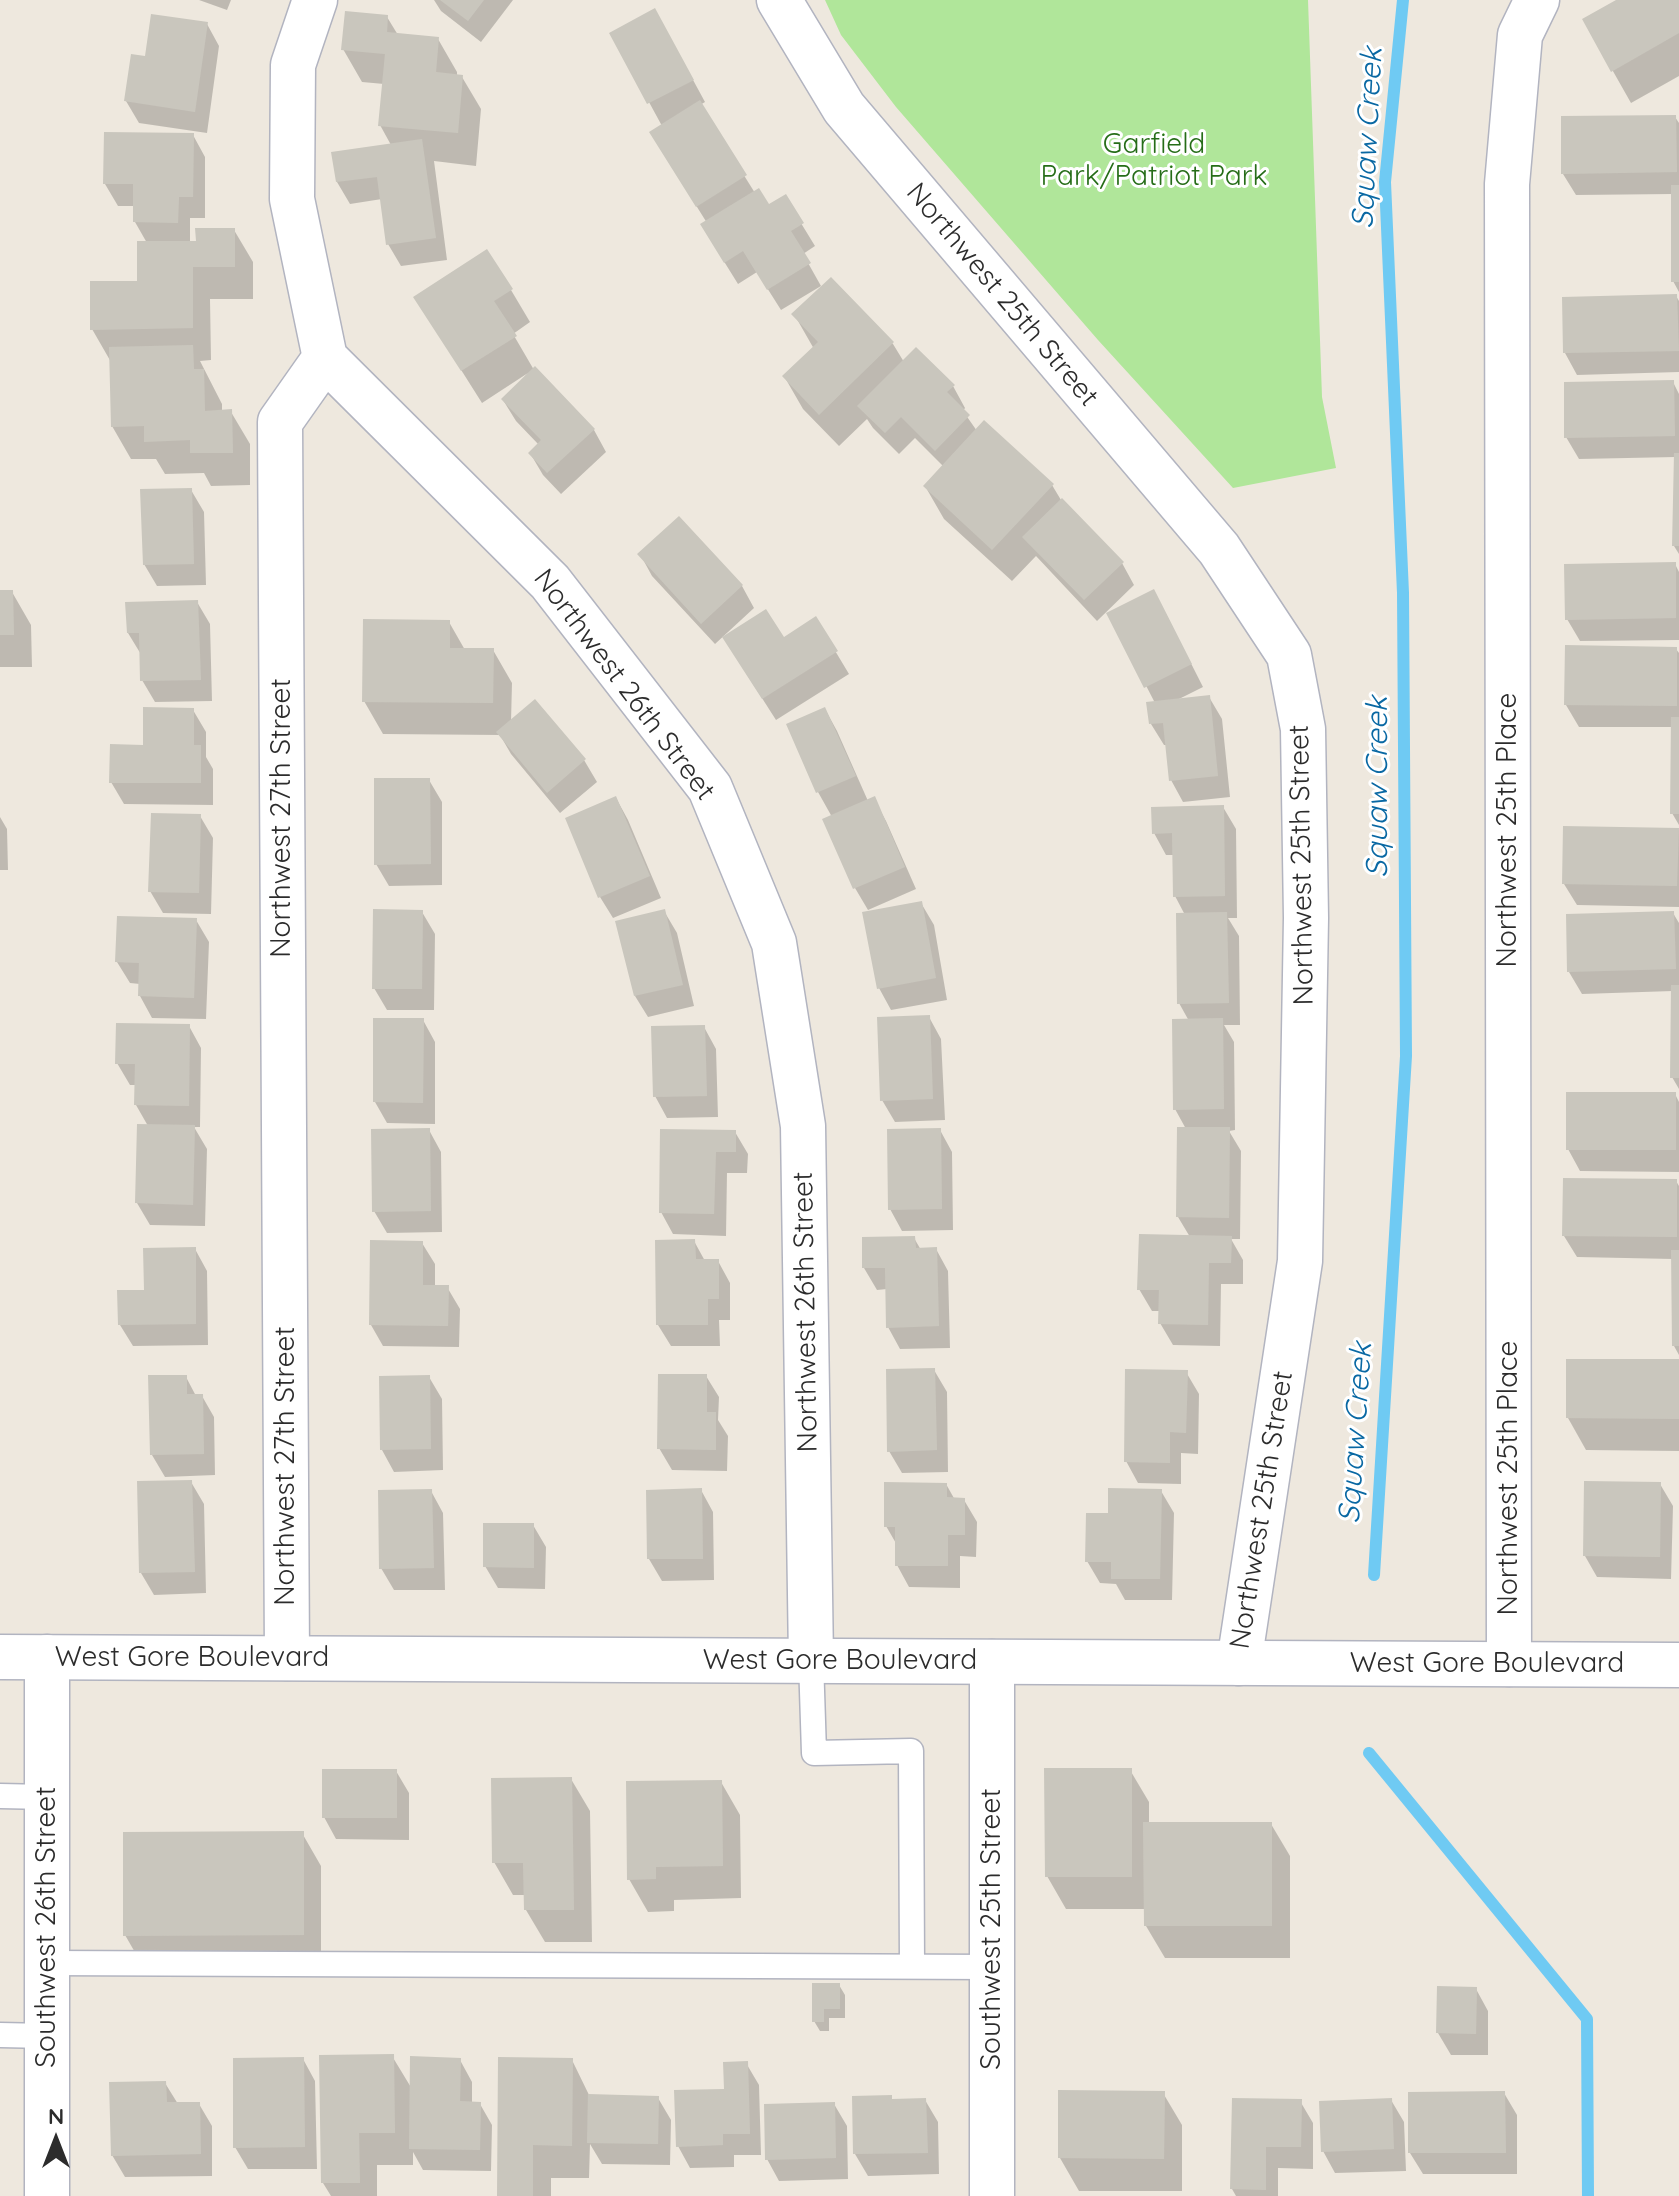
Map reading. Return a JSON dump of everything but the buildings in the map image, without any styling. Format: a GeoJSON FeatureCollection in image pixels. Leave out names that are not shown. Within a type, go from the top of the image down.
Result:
{"type":"FeatureCollection","features":[{"type":"Feature","properties":{"kind":"street"},"geometry":{"type":"LineString","coordinates":[[315,0],[293,65],[292,199],[325,358]]}},
{"type":"Feature","properties":{"kind":"street","name":"Northwest 25th Street"},"geometry":{"type":"LineString","coordinates":[[779,0],[844,108],[1219,549],[1289,655],[1303,729],[1306,918],[1300,1261],[1239,1663]]}},
{"type":"Feature","properties":{"kind":"street","name":"Northwest 25th Place"},"geometry":{"type":"LineString","coordinates":[[1509,1664],[1507,184],[1520,35],[1537,0]]}},
{"type":"Feature","properties":{"kind":"street","name":"Northwest 27th Street"},"geometry":{"type":"LineString","coordinates":[[287,1658],[280,422],[325,358]]}},
{"type":"Feature","properties":{"kind":"street","name":"Northwest 26th Street"},"geometry":{"type":"LineString","coordinates":[[325,358],[550,582],[710,788],[774,943],[803,1126],[811,1660]]}},
{"type":"Feature","properties":{"kind":"street","name":"West Gore Boulevard"},"geometry":{"type":"LineString","coordinates":[[0,1657],[1679,1665]]}},
{"type":"Feature","properties":{"kind":"street","name":"Southwest 26th Street"},"geometry":{"type":"LineString","coordinates":[[47,1657],[47,2196]]}},
{"type":"Feature","properties":{"kind":"street","name":"Southwest 25th Street"},"geometry":{"type":"LineString","coordinates":[[992,1662],[992,2196]]}},
{"type":"Feature","properties":{"kind":"lane"},"geometry":{"type":"LineString","coordinates":[[811,1660],[814,1753],[911,1751],[912,1966]]}},
{"type":"Feature","properties":{"kind":"lane"},"geometry":{"type":"LineString","coordinates":[[0,1796],[47,1797]]}},
{"type":"Feature","properties":{"kind":"lane"},"geometry":{"type":"LineString","coordinates":[[47,1963],[992,1967]]}},
{"type":"Feature","properties":{"kind":"lane"},"geometry":{"type":"LineString","coordinates":[[0,2035],[47,2036]]}},
{"type":"Feature","properties":{"kind":"green space","name":"Garfield Park/Patriot Park"},"geometry":{"type":"Polygon","coordinates":[[[825,0],[1308,0],[1322,397],[1336,468],[1233,488],[1098,340],[896,107],[841,35],[825,0]]]}},
{"type":"Feature","properties":{"kind":"waterway","name":"Squaw Creek"},"geometry":{"type":"LineString","coordinates":[[1374,1575],[1406,1056],[1403,593],[1385,182],[1403,0]]}},
{"type":"Feature","properties":{"kind":"waterway","name":"Squaw Creek"},"geometry":{"type":"LineString","coordinates":[[1369,1753],[1587,2019],[1588,2196]]}}]}
